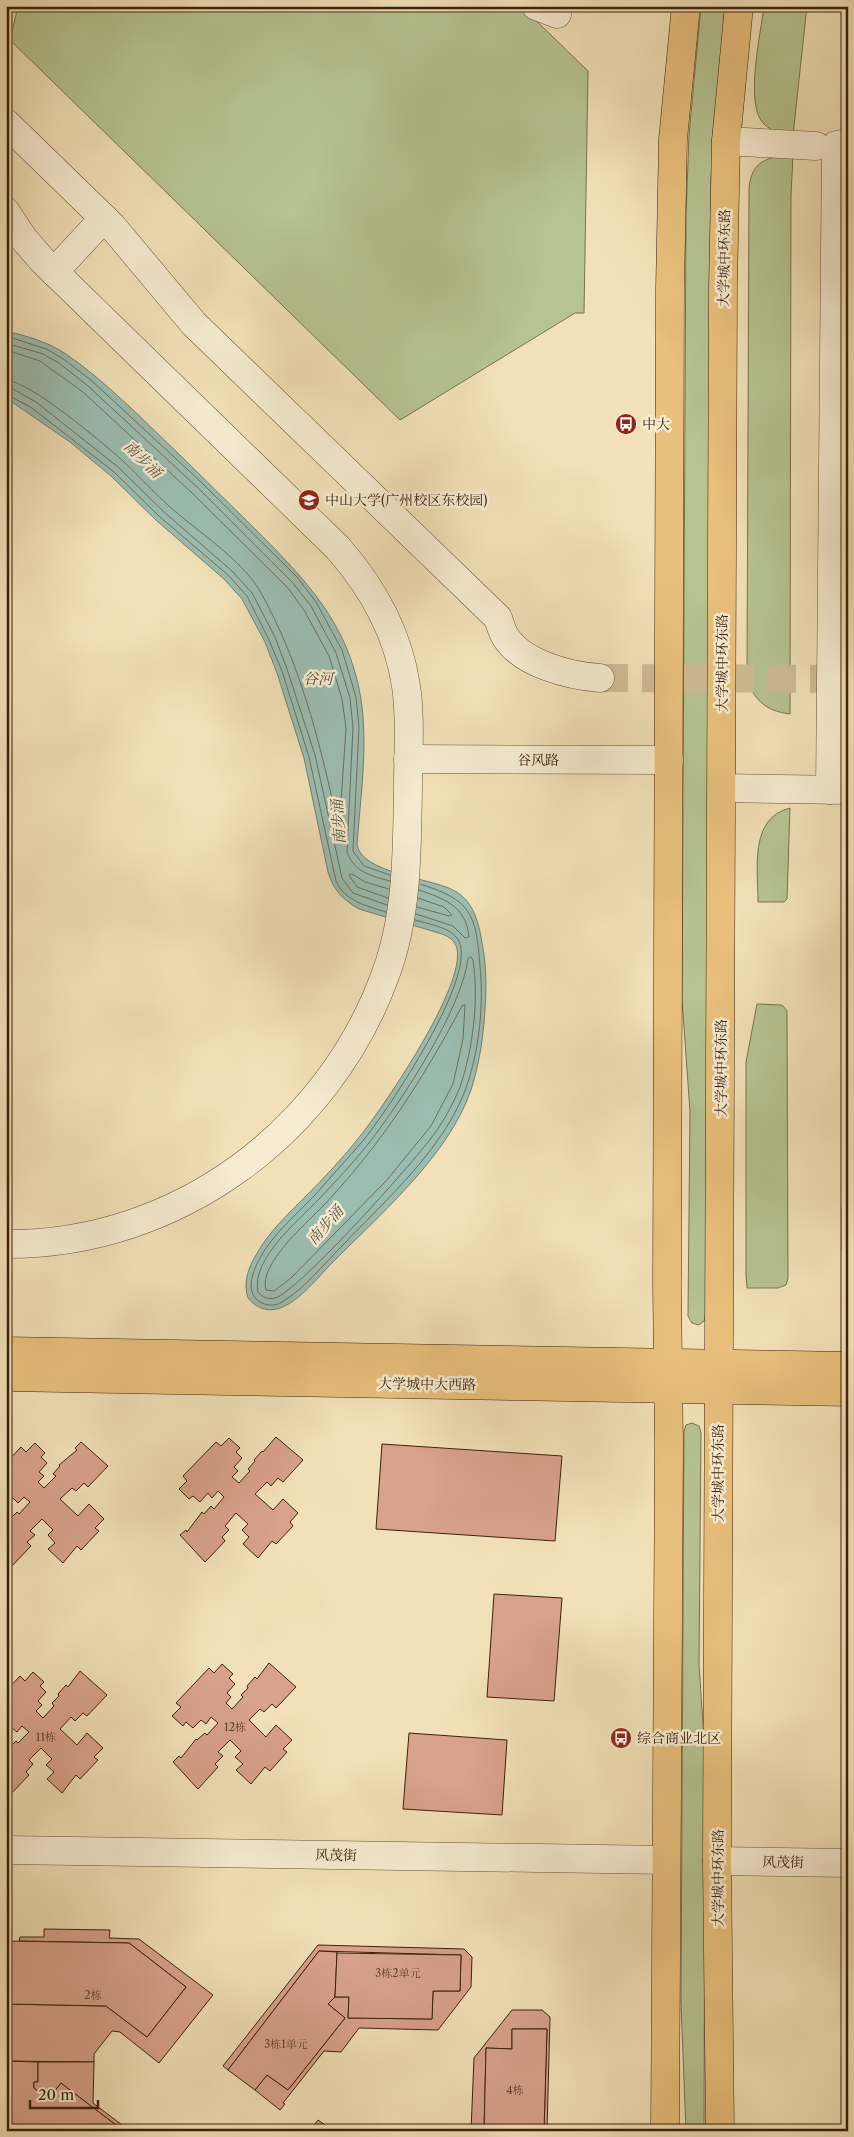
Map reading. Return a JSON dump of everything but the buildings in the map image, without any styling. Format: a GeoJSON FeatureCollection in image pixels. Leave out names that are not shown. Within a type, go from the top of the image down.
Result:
{"type":"FeatureCollection","features":[{"type":"Feature","properties":{"kind":"main road"},"geometry":{"type":"LineString","coordinates":[[665,2131],[672,165],[686,6]]}},
{"type":"Feature","properties":{"kind":"main road","name":"大学城中环东路"},"geometry":{"type":"LineString","coordinates":[[720,2131],[717,1861],[723,298],[726,142],[739,6]]}},
{"type":"Feature","properties":{"kind":"main road","name":"大学城中大西路"},"geometry":{"type":"LineString","coordinates":[[6,1352],[719,1377],[848,1392]]}},
{"type":"Feature","properties":{"kind":"main road","name":"大学城中大西路"},"geometry":{"type":"LineString","coordinates":[[719,1377],[848,1366]]}},
{"type":"Feature","properties":{"kind":"main road","name":"大学城中大西路"},"geometry":{"type":"LineString","coordinates":[[6,1377],[668,1376]]}},
{"type":"Feature","properties":{"kind":"street"},"geometry":{"type":"LineString","coordinates":[[6,123],[104,218],[194,324],[498,618],[506,638],[528,657],[568,674],[601,669]]}},
{"type":"Feature","properties":{"kind":"street"},"geometry":{"type":"LineString","coordinates":[[726,142],[816,146]]}},
{"type":"Feature","properties":{"kind":"street"},"geometry":{"type":"LineString","coordinates":[[722,788],[839,790],[841,251],[836,145],[848,143]]}},
{"type":"Feature","properties":{"kind":"street"},"geometry":{"type":"LineString","coordinates":[[6,212],[23,238],[54,272],[338,548],[360,573],[384,613],[400,654],[407,688],[408,759],[406,864],[400,921],[387,971],[355,1040],[332,1077],[300,1116],[272,1144],[237,1172],[200,1194],[130,1225],[39,1243],[6,1244]]}},
{"type":"Feature","properties":{"kind":"street"},"geometry":{"type":"LineString","coordinates":[[54,272],[104,218]]}},
{"type":"Feature","properties":{"kind":"street","name":"谷风路"},"geometry":{"type":"LineString","coordinates":[[408,759],[669,760]]}},
{"type":"Feature","properties":{"kind":"street","name":"风茂街"},"geometry":{"type":"LineString","coordinates":[[6,1850],[666,1860]]}},
{"type":"Feature","properties":{"kind":"street","name":"风茂街"},"geometry":{"type":"LineString","coordinates":[[717,1861],[848,1863]]}},
{"type":"Feature","properties":{"kind":"green space"},"geometry":{"type":"Polygon","coordinates":[[[18,6],[521,6],[588,71],[584,313],[575,313],[400,420],[10,40],[18,6]]]}},
{"type":"Feature","properties":{"kind":"green space"},"geometry":{"type":"Polygon","coordinates":[[[701,6],[725,6],[711,178],[706,1313],[704,1321],[699,1325],[692,1323],[688,1316],[690,1112],[682,999],[686,216],[689,135],[701,6]]]}},
{"type":"Feature","properties":{"kind":"green space"},"geometry":{"type":"Polygon","coordinates":[[[764,6],[807,6],[793,135],[781,133],[767,127],[758,115],[754,85],[764,6]]]}},
{"type":"Feature","properties":{"kind":"green space"},"geometry":{"type":"Polygon","coordinates":[[[793,155],[791,196],[790,714],[774,710],[761,703],[752,691],[747,675],[749,189],[753,172],[762,162],[776,157],[793,155]]]}},
{"type":"Feature","properties":{"kind":"green space"},"geometry":{"type":"Polygon","coordinates":[[[790,808],[787,899],[784,902],[758,902],[757,860],[762,833],[768,822],[777,814],[790,808]]]}},
{"type":"Feature","properties":{"kind":"green space"},"geometry":{"type":"Polygon","coordinates":[[[757,1004],[782,1005],[787,1011],[788,1278],[786,1285],[778,1288],[747,1288],[746,1275],[746,1062],[757,1004]]]}},
{"type":"Feature","properties":{"kind":"green space"},"geometry":{"type":"Polygon","coordinates":[[[692,1423],[699,1426],[701,1433],[699,1664],[705,1756],[704,2131],[686,2131],[681,2003],[684,1431],[686,1425],[692,1423]]]}},
{"type":"Feature","properties":{"kind":"water","name":"谷河"},"geometry":{"type":"Polygon","coordinates":[[[6,331],[52,346],[97,377],[246,520],[314,593],[337,628],[347,648],[354,669],[363,712],[364,757],[357,845],[362,854],[371,862],[398,874],[442,886],[461,895],[472,909],[479,927],[486,972],[484,1023],[476,1073],[460,1115],[446,1139],[410,1184],[302,1294],[281,1308],[270,1310],[259,1307],[248,1298],[246,1281],[253,1260],[272,1232],[348,1151],[388,1098],[437,1016],[449,990],[456,967],[457,949],[453,941],[442,934],[359,909],[343,898],[336,889],[328,872],[304,758],[277,673],[265,642],[242,599],[224,579],[157,521],[111,476],[70,442],[6,398],[6,331]]]}},
{"type":"Feature","properties":{"kind":"tunnel"},"geometry":{"type":"LineString","coordinates":[[600,678],[848,679]]}},
{"type":"Feature","properties":{"kind":"place","name":"中大"},"geometry":{"type":"Point","coordinates":[626,424]}},
{"type":"Feature","properties":{"kind":"place","name":"中山大学(广州校区东校园)"},"geometry":{"type":"Point","coordinates":[309,500]}},
{"type":"Feature","properties":{"kind":"place","name":"综合商业北区"},"geometry":{"type":"Point","coordinates":[621,1738]}},
{"type":"Feature","properties":{"kind":"water label","name":"南步涌"},"geometry":{"type":"Point","coordinates":[143,459]}},
{"type":"Feature","properties":{"kind":"water label","name":"南步涌"},"geometry":{"type":"Point","coordinates":[338,822]}},
{"type":"Feature","properties":{"kind":"water label","name":"南步涌"},"geometry":{"type":"Point","coordinates":[325,1225]}}]}
